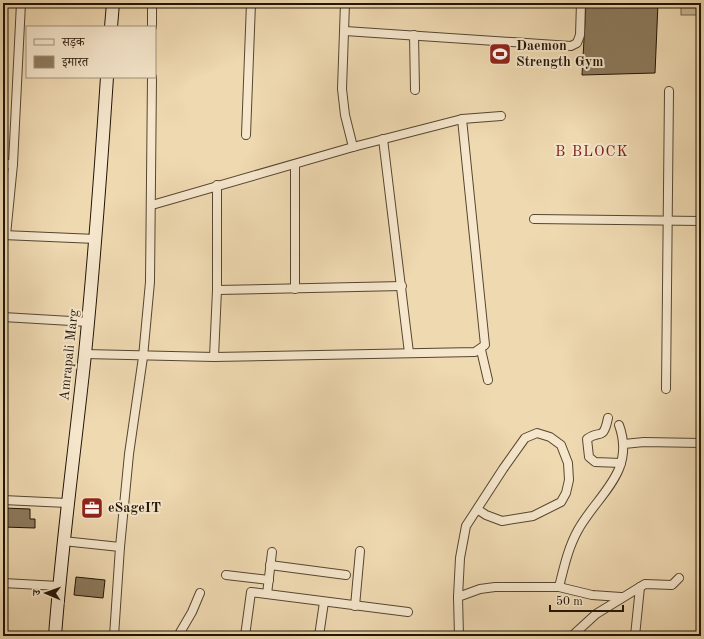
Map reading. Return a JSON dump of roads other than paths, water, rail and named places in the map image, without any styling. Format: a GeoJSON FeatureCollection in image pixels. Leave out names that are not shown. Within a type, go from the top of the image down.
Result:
{"type":"FeatureCollection","features":[{"type":"Feature","properties":{"kind":"street"},"geometry":{"type":"LineString","coordinates":[[21,3],[13,164],[4,235],[96,239]]}},
{"type":"Feature","properties":{"kind":"street"},"geometry":{"type":"LineString","coordinates":[[111,26],[113,3]]}},
{"type":"Feature","properties":{"kind":"street"},"geometry":{"type":"LineString","coordinates":[[152,3],[152,26]]}},
{"type":"Feature","properties":{"kind":"street"},"geometry":{"type":"LineString","coordinates":[[246,136],[251,3]]}},
{"type":"Feature","properties":{"kind":"street"},"geometry":{"type":"LineString","coordinates":[[345,3],[342,90],[345,115],[354,147]]}},
{"type":"Feature","properties":{"kind":"street"},"geometry":{"type":"LineString","coordinates":[[345,31],[571,46],[577,43],[580,35],[581,3]]}},
{"type":"Feature","properties":{"kind":"street"},"geometry":{"type":"LineString","coordinates":[[414,35],[415,90]]}},
{"type":"Feature","properties":{"kind":"street","name":"Amrapali Marg"},"geometry":{"type":"LineString","coordinates":[[55,636],[67,503],[85,354],[96,239],[107,78]]}},
{"type":"Feature","properties":{"kind":"street"},"geometry":{"type":"LineString","coordinates":[[114,636],[120,547],[129,454],[143,357],[150,282],[152,204],[152,78]]}},
{"type":"Feature","properties":{"kind":"street"},"geometry":{"type":"LineString","coordinates":[[666,388],[669,91]]}},
{"type":"Feature","properties":{"kind":"street"},"geometry":{"type":"LineString","coordinates":[[152,204],[383,139],[462,119],[501,116]]}},
{"type":"Feature","properties":{"kind":"street"},"geometry":{"type":"LineString","coordinates":[[85,354],[143,357],[214,357],[475,352],[481,350],[485,345],[462,119]]}},
{"type":"Feature","properties":{"kind":"street"},"geometry":{"type":"LineString","coordinates":[[383,139],[402,286],[408,353]]}},
{"type":"Feature","properties":{"kind":"street"},"geometry":{"type":"LineString","coordinates":[[3,164],[13,164]]}},
{"type":"Feature","properties":{"kind":"street"},"geometry":{"type":"LineString","coordinates":[[295,288],[296,164]]}},
{"type":"Feature","properties":{"kind":"street"},"geometry":{"type":"LineString","coordinates":[[214,357],[217,290],[217,185]]}},
{"type":"Feature","properties":{"kind":"street"},"geometry":{"type":"LineString","coordinates":[[534,219],[701,221]]}},
{"type":"Feature","properties":{"kind":"street"},"geometry":{"type":"LineString","coordinates":[[217,290],[402,286]]}},
{"type":"Feature","properties":{"kind":"street"},"geometry":{"type":"LineString","coordinates":[[3,316],[88,322]]}},
{"type":"Feature","properties":{"kind":"street"},"geometry":{"type":"LineString","coordinates":[[481,350],[488,380]]}},
{"type":"Feature","properties":{"kind":"street"},"geometry":{"type":"LineString","coordinates":[[608,418],[606,430],[599,436],[590,437],[587,439],[589,457],[595,462],[621,462]]}},
{"type":"Feature","properties":{"kind":"street"},"geometry":{"type":"LineString","coordinates":[[559,587],[569,547],[579,528],[610,487],[621,462],[624,438],[619,425]]}},
{"type":"Feature","properties":{"kind":"street"},"geometry":{"type":"LineString","coordinates":[[459,636],[458,598],[462,538],[466,526],[477,509],[525,438],[537,433],[550,437],[561,445],[568,463],[569,480],[566,493],[561,502],[532,516],[502,521],[486,515],[477,509]]}},
{"type":"Feature","properties":{"kind":"street"},"geometry":{"type":"LineString","coordinates":[[624,444],[644,442],[701,443]]}},
{"type":"Feature","properties":{"kind":"street"},"geometry":{"type":"LineString","coordinates":[[3,500],[67,503]]}},
{"type":"Feature","properties":{"kind":"street"},"geometry":{"type":"LineString","coordinates":[[63,542],[120,547]]}},
{"type":"Feature","properties":{"kind":"street"},"geometry":{"type":"LineString","coordinates":[[355,606],[360,551]]}},
{"type":"Feature","properties":{"kind":"street"},"geometry":{"type":"LineString","coordinates":[[267,594],[272,552]]}},
{"type":"Feature","properties":{"kind":"street"},"geometry":{"type":"LineString","coordinates":[[270,565],[346,575]]}},
{"type":"Feature","properties":{"kind":"street"},"geometry":{"type":"LineString","coordinates":[[226,575],[269,580]]}},
{"type":"Feature","properties":{"kind":"street"},"geometry":{"type":"LineString","coordinates":[[572,636],[596,614],[621,597],[645,584],[672,585],[679,578]]}},
{"type":"Feature","properties":{"kind":"street"},"geometry":{"type":"LineString","coordinates":[[3,583],[59,586]]}},
{"type":"Feature","properties":{"kind":"street"},"geometry":{"type":"LineString","coordinates":[[458,598],[480,589],[495,587],[559,587],[592,595],[621,597]]}},
{"type":"Feature","properties":{"kind":"street"},"geometry":{"type":"LineString","coordinates":[[636,636],[640,587]]}},
{"type":"Feature","properties":{"kind":"street"},"geometry":{"type":"LineString","coordinates":[[245,636],[251,592],[408,612]]}},
{"type":"Feature","properties":{"kind":"street"},"geometry":{"type":"LineString","coordinates":[[178,636],[192,612],[200,593]]}},
{"type":"Feature","properties":{"kind":"street"},"geometry":{"type":"LineString","coordinates":[[319,636],[324,602]]}},
{"type":"Feature","properties":{"kind":"place","name":"Daemon Strength Gym"},"geometry":{"type":"Point","coordinates":[500,54]}},
{"type":"Feature","properties":{"kind":"place","name":"eSageIT"},"geometry":{"type":"Point","coordinates":[92,508]}},
{"type":"Feature","properties":{"kind":"district","name":"B BLOCK"},"geometry":{"type":"Point","coordinates":[592,152]}}]}
